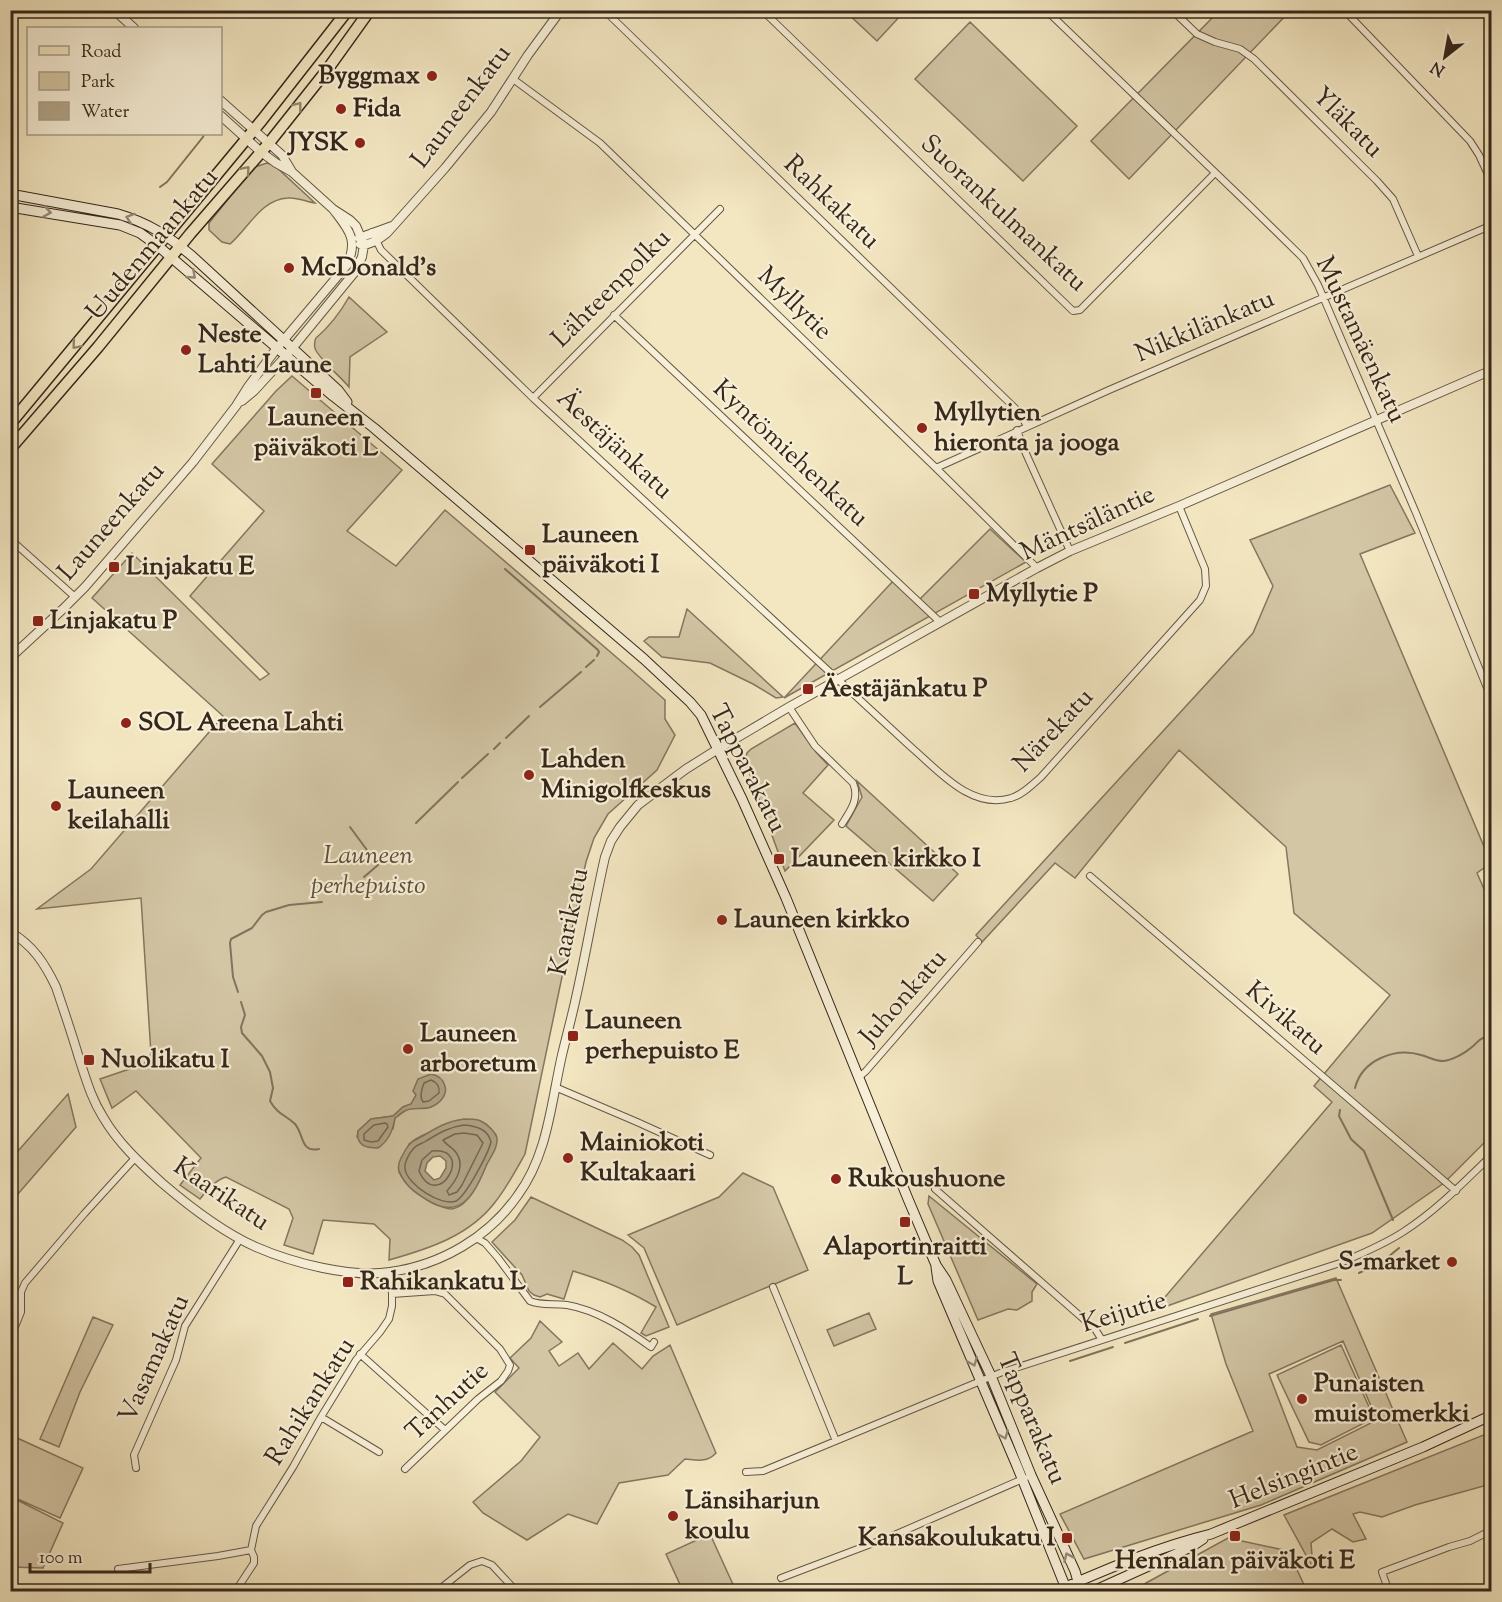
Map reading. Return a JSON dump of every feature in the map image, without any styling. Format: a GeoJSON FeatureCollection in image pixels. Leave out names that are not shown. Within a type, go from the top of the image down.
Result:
{"type":"FeatureCollection","features":[{"type":"Feature","properties":{"kind":"main road","name":"Uudenmaankatu"},"geometry":{"type":"LineString","coordinates":[[10,424],[247,139],[348,10]]}},
{"type":"Feature","properties":{"kind":"main road","name":"Uudenmaankatu"},"geometry":{"type":"LineString","coordinates":[[10,449],[269,143],[327,70],[370,10]]}},
{"type":"Feature","properties":{"kind":"main road"},"geometry":{"type":"LineString","coordinates":[[10,194],[118,214],[146,223],[180,246],[281,344]]}},
{"type":"Feature","properties":{"kind":"main road"},"geometry":{"type":"LineString","coordinates":[[10,207],[120,225],[140,233],[281,344]]}},
{"type":"Feature","properties":{"kind":"main road","name":"Tapparakatu"},"geometry":{"type":"LineString","coordinates":[[281,344],[338,390],[354,411],[659,674],[690,702],[700,715],[742,799],[786,898],[936,1265],[946,1280],[991,1376],[1066,1589]]}},
{"type":"Feature","properties":{"kind":"main road","name":"Tapparakatu"},"geometry":{"type":"LineString","coordinates":[[936,1265],[938,1281],[981,1381],[1079,1581],[1081,1592]]}},
{"type":"Feature","properties":{"kind":"main road","name":"Helsingintie"},"geometry":{"type":"LineString","coordinates":[[1054,1592],[1186,1540],[1211,1534],[1423,1447],[1491,1414]]}},
{"type":"Feature","properties":{"kind":"main road","name":"Helsingintie"},"geometry":{"type":"LineString","coordinates":[[1091,1592],[1191,1547],[1211,1534]]}},
{"type":"Feature","properties":{"kind":"street"},"geometry":{"type":"LineString","coordinates":[[114,10],[133,27]]}},
{"type":"Feature","properties":{"kind":"street","name":"Launeenkatu"},"geometry":{"type":"LineString","coordinates":[[236,406],[254,391],[289,352],[354,273],[362,257],[364,245],[376,241],[387,233],[445,168],[491,111],[561,10]]}},
{"type":"Feature","properties":{"kind":"street","name":"Rahkakatu"},"geometry":{"type":"LineString","coordinates":[[604,10],[1019,412],[1027,426]]}},
{"type":"Feature","properties":{"kind":"street","name":"Suorankulmankatu"},"geometry":{"type":"LineString","coordinates":[[762,10],[1073,311],[1080,310],[1215,172]]}},
{"type":"Feature","properties":{"kind":"street","name":"Mustamäenkatu"},"geometry":{"type":"LineString","coordinates":[[1046,10],[1303,258],[1324,297],[1416,513],[1491,700]]}},
{"type":"Feature","properties":{"kind":"street","name":"Yläkatu"},"geometry":{"type":"LineString","coordinates":[[1172,10],[1197,34],[1240,49],[1254,59],[1377,181],[1393,199],[1418,256]]}},
{"type":"Feature","properties":{"kind":"street"},"geometry":{"type":"LineString","coordinates":[[1344,10],[1470,141],[1491,183]]}},
{"type":"Feature","properties":{"kind":"street","name":"Myllytie"},"geometry":{"type":"LineString","coordinates":[[513,78],[600,143],[1037,568]]}},
{"type":"Feature","properties":{"kind":"street"},"geometry":{"type":"LineString","coordinates":[[222,102],[282,155],[292,171]]}},
{"type":"Feature","properties":{"kind":"street"},"geometry":{"type":"LineString","coordinates":[[222,117],[261,152],[292,171],[356,226],[364,245]]}},
{"type":"Feature","properties":{"kind":"street"},"geometry":{"type":"LineString","coordinates":[[333,208],[350,231],[353,242]]}},
{"type":"Feature","properties":{"kind":"street","name":"Lähteenpolku"},"geometry":{"type":"LineString","coordinates":[[533,398],[720,208]]}},
{"type":"Feature","properties":{"kind":"street","name":"Nikkilänkatu"},"geometry":{"type":"LineString","coordinates":[[936,468],[1017,430],[1491,225]]}},
{"type":"Feature","properties":{"kind":"street"},"geometry":{"type":"LineString","coordinates":[[353,242],[361,236],[392,226]]}},
{"type":"Feature","properties":{"kind":"street","name":"Äestäjänkatu"},"geometry":{"type":"LineString","coordinates":[[372,232],[381,250],[533,398],[839,679]]}},
{"type":"Feature","properties":{"kind":"street"},"geometry":{"type":"LineString","coordinates":[[353,242],[364,245]]}},
{"type":"Feature","properties":{"kind":"street","name":"Launeenkatu"},"geometry":{"type":"LineString","coordinates":[[10,658],[75,597],[193,462],[281,344],[347,265],[353,242]]}},
{"type":"Feature","properties":{"kind":"street","name":"Kyntömiehenkatu"},"geometry":{"type":"LineString","coordinates":[[614,315],[940,622]]}},
{"type":"Feature","properties":{"kind":"street","name":"Mäntsäläntie"},"geometry":{"type":"LineString","coordinates":[[718,748],[1070,551],[1491,370]]}},
{"type":"Feature","properties":{"kind":"street"},"geometry":{"type":"LineString","coordinates":[[1017,430],[1070,551]]}},
{"type":"Feature","properties":{"kind":"street","name":"Närekatu"},"geometry":{"type":"LineString","coordinates":[[839,679],[912,748],[961,790],[981,799],[997,801],[1012,798],[1025,791],[1041,777],[1194,608],[1204,593],[1205,569],[1179,506]]}},
{"type":"Feature","properties":{"kind":"street"},"geometry":{"type":"LineString","coordinates":[[10,539],[75,597]]}},
{"type":"Feature","properties":{"kind":"street"},"geometry":{"type":"LineString","coordinates":[[789,707],[815,746],[853,783],[856,798],[842,824]]}},
{"type":"Feature","properties":{"kind":"street","name":"Kaarikatu"},"geometry":{"type":"LineString","coordinates":[[10,932],[34,950],[56,987],[90,1093],[103,1118],[135,1158],[182,1200],[240,1239],[289,1260],[327,1269],[375,1273],[426,1264],[462,1247],[504,1214],[526,1182],[543,1146],[576,1002],[603,868],[611,841],[638,805],[718,748]]}},
{"type":"Feature","properties":{"kind":"street","name":"Kivikatu"},"geometry":{"type":"LineString","coordinates":[[1090,876],[1456,1191]]}},
{"type":"Feature","properties":{"kind":"street","name":"Juhonkatu"},"geometry":{"type":"LineString","coordinates":[[858,1078],[978,942]]}},
{"type":"Feature","properties":{"kind":"street"},"geometry":{"type":"LineString","coordinates":[[555,1088],[710,1155]]}},
{"type":"Feature","properties":{"kind":"street","name":"Keijutie"},"geometry":{"type":"LineString","coordinates":[[746,1472],[763,1471],[991,1376],[1340,1263],[1403,1232],[1456,1191],[1491,1155]]}},
{"type":"Feature","properties":{"kind":"street"},"geometry":{"type":"LineString","coordinates":[[10,1339],[21,1312],[21,1293],[25,1283],[135,1158]]}},
{"type":"Feature","properties":{"kind":"street"},"geometry":{"type":"LineString","coordinates":[[935,1189],[1095,1329],[1102,1340]]}},
{"type":"Feature","properties":{"kind":"street"},"geometry":{"type":"LineString","coordinates":[[476,1238],[485,1243],[498,1258],[530,1301],[536,1304],[567,1305],[585,1310],[630,1332],[651,1347],[654,1342]]}},
{"type":"Feature","properties":{"kind":"street","name":"Vasamakatu"},"geometry":{"type":"LineString","coordinates":[[136,1468],[134,1455],[176,1360],[185,1326],[240,1239]]}},
{"type":"Feature","properties":{"kind":"street","name":"Rahikankatu"},"geometry":{"type":"LineString","coordinates":[[235,1592],[254,1563],[251,1550],[256,1526],[360,1354],[389,1319],[392,1306],[390,1272]]}},
{"type":"Feature","properties":{"kind":"street"},"geometry":{"type":"LineString","coordinates":[[773,1287],[836,1441]]}},
{"type":"Feature","properties":{"kind":"street","name":"Tanhutie"},"geometry":{"type":"LineString","coordinates":[[392,1294],[435,1291],[445,1294],[500,1349],[510,1365],[501,1381],[478,1399],[405,1469]]}},
{"type":"Feature","properties":{"kind":"street"},"geometry":{"type":"LineString","coordinates":[[360,1354],[445,1430]]}},
{"type":"Feature","properties":{"kind":"street"},"geometry":{"type":"LineString","coordinates":[[321,1417],[379,1452]]}},
{"type":"Feature","properties":{"kind":"street"},"geometry":{"type":"LineString","coordinates":[[781,1578],[892,1536],[1027,1477]]}},
{"type":"Feature","properties":{"kind":"street"},"geometry":{"type":"LineString","coordinates":[[1389,1592],[1382,1572],[1470,1541],[1491,1530]]}},
{"type":"Feature","properties":{"kind":"street"},"geometry":{"type":"LineString","coordinates":[[118,1569],[251,1550]]}},
{"type":"Feature","properties":{"kind":"street"},"geometry":{"type":"LineString","coordinates":[[436,1592],[470,1565],[482,1561],[492,1565],[517,1592]]}},
{"type":"Feature","properties":{"kind":"green space"},"geometry":{"type":"Polygon","coordinates":[[[845,11],[897,11],[901,15],[877,41],[845,11]]]}},
{"type":"Feature","properties":{"kind":"green space"},"geometry":{"type":"Polygon","coordinates":[[[1219,11],[1290,11],[1129,179],[1091,141],[1219,11]]]}},
{"type":"Feature","properties":{"kind":"green space"},"geometry":{"type":"Polygon","coordinates":[[[970,22],[1077,126],[1023,181],[915,79],[970,22]]]}},
{"type":"Feature","properties":{"kind":"green space"},"geometry":{"type":"Polygon","coordinates":[[[267,163],[274,165],[315,203],[292,198],[278,200],[263,209],[230,244],[222,242],[209,230],[209,223],[248,174],[255,167],[267,163]]]}},
{"type":"Feature","properties":{"kind":"green space"},"geometry":{"type":"Polygon","coordinates":[[[349,297],[387,332],[350,357],[349,387],[316,352],[315,341],[349,297]]]}},
{"type":"Feature","properties":{"kind":"green space","name":"Launeen perhepuisto"},"geometry":{"type":"Polygon","coordinates":[[[292,376],[402,470],[347,531],[396,566],[445,510],[665,700],[665,719],[675,735],[657,770],[608,814],[594,838],[586,862],[525,1154],[500,1196],[474,1223],[447,1240],[389,1260],[390,1239],[374,1224],[323,1220],[313,1254],[284,1245],[293,1218],[289,1209],[226,1177],[214,1183],[200,1199],[180,1185],[201,1158],[136,1091],[112,1108],[100,1079],[144,1064],[151,1054],[141,898],[37,909],[91,869],[223,716],[92,598],[132,553],[260,680],[269,674],[190,596],[264,511],[212,464],[292,376]],[[418,1080],[414,1091],[416,1095],[411,1104],[403,1107],[393,1116],[371,1119],[358,1131],[357,1137],[393,1129],[395,1118],[408,1109],[431,1107],[418,1080]],[[486,1124],[446,1128],[417,1138],[409,1144],[399,1172],[417,1193],[439,1206],[451,1209],[460,1206],[480,1179],[496,1135],[486,1124]]]}},
{"type":"Feature","properties":{"kind":"green space"},"geometry":{"type":"Polygon","coordinates":[[[1390,485],[1415,533],[1360,554],[1491,863],[1477,873],[1491,905],[1491,1136],[1444,1183],[1372,1233],[1153,1311],[1332,1102],[1314,1086],[1390,995],[1294,913],[1286,847],[1179,750],[1075,878],[1055,863],[982,942],[976,935],[1253,633],[1273,586],[1250,540],[1390,485]]]}},
{"type":"Feature","properties":{"kind":"green space"},"geometry":{"type":"Polygon","coordinates":[[[990,529],[1026,562],[784,698],[894,580],[918,601],[990,529]]]}},
{"type":"Feature","properties":{"kind":"green space"},"geometry":{"type":"Polygon","coordinates":[[[687,609],[783,697],[776,698],[710,663],[662,657],[644,641],[649,637],[679,637],[687,609]]]}},
{"type":"Feature","properties":{"kind":"green space"},"geometry":{"type":"Polygon","coordinates":[[[795,723],[828,765],[803,793],[834,820],[785,871],[745,761],[751,749],[795,723]]]}},
{"type":"Feature","properties":{"kind":"green space"},"geometry":{"type":"Polygon","coordinates":[[[857,781],[958,874],[933,901],[846,826],[862,797],[857,781]]]}},
{"type":"Feature","properties":{"kind":"green space"},"geometry":{"type":"Polygon","coordinates":[[[68,1094],[76,1127],[11,1202],[11,1159],[68,1094]]]}},
{"type":"Feature","properties":{"kind":"green space"},"geometry":{"type":"Polygon","coordinates":[[[743,1173],[773,1187],[808,1270],[677,1325],[644,1248],[628,1235],[719,1197],[743,1173]]]}},
{"type":"Feature","properties":{"kind":"green space"},"geometry":{"type":"Polygon","coordinates":[[[929,1196],[1037,1284],[1032,1292],[1032,1301],[1017,1310],[1008,1309],[978,1320],[928,1204],[929,1196]]]}},
{"type":"Feature","properties":{"kind":"green space"},"geometry":{"type":"Polygon","coordinates":[[[531,1197],[622,1240],[632,1247],[639,1255],[669,1327],[646,1336],[641,1333],[656,1307],[616,1286],[573,1271],[564,1299],[547,1294],[540,1297],[529,1291],[522,1275],[492,1242],[515,1220],[531,1197]]]}},
{"type":"Feature","properties":{"kind":"green space"},"geometry":{"type":"Polygon","coordinates":[[[1336,1278],[1407,1442],[1261,1505],[1084,1559],[1060,1514],[1253,1431],[1226,1364],[1211,1314],[1336,1278]],[[1343,1341],[1269,1374],[1297,1447],[1317,1450],[1377,1420],[1343,1341]]]}},
{"type":"Feature","properties":{"kind":"green space"},"geometry":{"type":"Polygon","coordinates":[[[869,1313],[876,1329],[834,1346],[827,1330],[869,1313]]]}},
{"type":"Feature","properties":{"kind":"green space"},"geometry":{"type":"Polygon","coordinates":[[[93,1317],[113,1325],[80,1392],[59,1447],[40,1439],[93,1317]]]}},
{"type":"Feature","properties":{"kind":"green space"},"geometry":{"type":"Polygon","coordinates":[[[540,1321],[562,1342],[549,1351],[559,1366],[578,1353],[589,1369],[613,1343],[642,1369],[653,1356],[670,1345],[716,1453],[705,1460],[685,1459],[668,1475],[619,1483],[597,1524],[568,1514],[527,1540],[483,1513],[473,1502],[521,1461],[540,1437],[495,1392],[519,1368],[510,1358],[531,1338],[540,1321]]]}},
{"type":"Feature","properties":{"kind":"green space"},"geometry":{"type":"Polygon","coordinates":[[[1341,1345],[1374,1418],[1321,1445],[1309,1442],[1277,1375],[1341,1345]]]}},
{"type":"Feature","properties":{"kind":"green space"},"geometry":{"type":"Polygon","coordinates":[[[1491,1432],[1491,1484],[1415,1505],[1382,1517],[1360,1512],[1353,1514],[1366,1539],[1353,1542],[1332,1529],[1311,1543],[1313,1568],[1284,1515],[1491,1432]]]}},
{"type":"Feature","properties":{"kind":"green space"},"geometry":{"type":"Polygon","coordinates":[[[15,1437],[83,1468],[60,1518],[11,1496],[11,1448],[15,1437]]]}},
{"type":"Feature","properties":{"kind":"green space"},"geometry":{"type":"Polygon","coordinates":[[[11,1497],[63,1523],[43,1568],[11,1567],[11,1497]]]}},
{"type":"Feature","properties":{"kind":"green space"},"geometry":{"type":"Polygon","coordinates":[[[710,1534],[736,1591],[683,1591],[666,1554],[710,1534]]]}},
{"type":"Feature","properties":{"kind":"green space"},"geometry":{"type":"Polygon","coordinates":[[[1228,1538],[1288,1551],[1307,1591],[1136,1591],[1146,1583],[1228,1538]]]}},
{"type":"Feature","properties":{"kind":"water"},"geometry":{"type":"Polygon","coordinates":[[[431,1074],[443,1081],[446,1089],[440,1101],[428,1108],[410,1109],[401,1113],[395,1118],[388,1139],[378,1148],[366,1147],[360,1143],[358,1131],[371,1119],[393,1116],[403,1107],[411,1104],[416,1095],[413,1091],[418,1079],[431,1074]]]}},
{"type":"Feature","properties":{"kind":"water"},"geometry":{"type":"Polygon","coordinates":[[[458,1120],[481,1121],[494,1133],[497,1142],[472,1193],[466,1201],[449,1208],[439,1206],[416,1192],[403,1179],[398,1167],[405,1150],[412,1142],[442,1125],[458,1120]],[[440,1156],[433,1157],[427,1163],[425,1171],[434,1180],[440,1178],[446,1168],[446,1161],[440,1156]]]}},
{"type":"Feature","properties":{"kind":"waterway"},"geometry":{"type":"LineString","coordinates":[[160,187],[167,182],[204,135]]}},
{"type":"Feature","properties":{"kind":"waterway"},"geometry":{"type":"LineString","coordinates":[[505,569],[598,650],[597,656]]}},
{"type":"Feature","properties":{"kind":"waterway"},"geometry":{"type":"LineString","coordinates":[[586,667],[594,660]]}},
{"type":"Feature","properties":{"kind":"waterway"},"geometry":{"type":"LineString","coordinates":[[540,707],[581,672]]}},
{"type":"Feature","properties":{"kind":"waterway"},"geometry":{"type":"LineString","coordinates":[[506,738],[529,716]]}},
{"type":"Feature","properties":{"kind":"waterway"},"geometry":{"type":"LineString","coordinates":[[494,749],[500,743]]}},
{"type":"Feature","properties":{"kind":"waterway"},"geometry":{"type":"LineString","coordinates":[[462,778],[488,754]]}},
{"type":"Feature","properties":{"kind":"waterway"},"geometry":{"type":"LineString","coordinates":[[416,823],[458,782]]}},
{"type":"Feature","properties":{"kind":"waterway"},"geometry":{"type":"LineString","coordinates":[[350,827],[378,865]]}},
{"type":"Feature","properties":{"kind":"waterway"},"geometry":{"type":"LineString","coordinates":[[364,877],[378,865]]}},
{"type":"Feature","properties":{"kind":"waterway"},"geometry":{"type":"LineString","coordinates":[[238,992],[233,977],[231,939],[252,928],[266,912],[289,905],[322,902]]}},
{"type":"Feature","properties":{"kind":"waterway"},"geometry":{"type":"LineString","coordinates":[[241,1002],[245,1015],[241,1027],[242,1033],[262,1056],[270,1072],[273,1088],[270,1101],[279,1112],[295,1124],[308,1148],[319,1149]]}},
{"type":"Feature","properties":{"kind":"waterway"},"geometry":{"type":"LineString","coordinates":[[1355,1088],[1365,1070],[1381,1058],[1411,1053],[1443,1061],[1455,1058],[1481,1039],[1492,1036]]}},
{"type":"Feature","properties":{"kind":"waterway"},"geometry":{"type":"LineString","coordinates":[[1340,1110],[1339,1116],[1351,1139],[1364,1151],[1393,1220]]}},
{"type":"Feature","properties":{"kind":"waterway"},"geometry":{"type":"LineString","coordinates":[[1388,1257],[1399,1248]]}},
{"type":"Feature","properties":{"kind":"waterway"},"geometry":{"type":"LineString","coordinates":[[1359,1273],[1380,1263]]}},
{"type":"Feature","properties":{"kind":"waterway"},"geometry":{"type":"LineString","coordinates":[[1210,1316],[1334,1280],[1341,1280]]}},
{"type":"Feature","properties":{"kind":"waterway"},"geometry":{"type":"LineString","coordinates":[[1125,1343],[1198,1319]]}},
{"type":"Feature","properties":{"kind":"waterway"},"geometry":{"type":"LineString","coordinates":[[1070,1361],[1113,1347]]}},
{"type":"Feature","properties":{"kind":"place","name":"Byggmax"},"geometry":{"type":"Point","coordinates":[432,76]}},
{"type":"Feature","properties":{"kind":"place","name":"Fida"},"geometry":{"type":"Point","coordinates":[341,109]}},
{"type":"Feature","properties":{"kind":"place","name":"JYSK"},"geometry":{"type":"Point","coordinates":[360,143]}},
{"type":"Feature","properties":{"kind":"place","name":"McDonald's"},"geometry":{"type":"Point","coordinates":[289,268]}},
{"type":"Feature","properties":{"kind":"place","name":"Neste Lahti Laune"},"geometry":{"type":"Point","coordinates":[186,350]}},
{"type":"Feature","properties":{"kind":"place","name":"Launeen päiväkoti L"},"geometry":{"type":"Point","coordinates":[316,393]}},
{"type":"Feature","properties":{"kind":"place","name":"Myllytien hieronta ja jooga"},"geometry":{"type":"Point","coordinates":[922,428]}},
{"type":"Feature","properties":{"kind":"place","name":"Launeen päiväkoti I"},"geometry":{"type":"Point","coordinates":[530,550]}},
{"type":"Feature","properties":{"kind":"place","name":"Linjakatu E"},"geometry":{"type":"Point","coordinates":[114,567]}},
{"type":"Feature","properties":{"kind":"place","name":"Myllytie P"},"geometry":{"type":"Point","coordinates":[974,594]}},
{"type":"Feature","properties":{"kind":"place","name":"Linjakatu P"},"geometry":{"type":"Point","coordinates":[38,621]}},
{"type":"Feature","properties":{"kind":"place","name":"Äestäjänkatu P"},"geometry":{"type":"Point","coordinates":[808,689]}},
{"type":"Feature","properties":{"kind":"place","name":"SOL Areena Lahti"},"geometry":{"type":"Point","coordinates":[126,723]}},
{"type":"Feature","properties":{"kind":"place","name":"Lahden Minigolfkeskus"},"geometry":{"type":"Point","coordinates":[529,775]}},
{"type":"Feature","properties":{"kind":"place","name":"Launeen keilahalli"},"geometry":{"type":"Point","coordinates":[56,806]}},
{"type":"Feature","properties":{"kind":"place","name":"Launeen kirkko I"},"geometry":{"type":"Point","coordinates":[779,859]}},
{"type":"Feature","properties":{"kind":"place","name":"Launeen kirkko"},"geometry":{"type":"Point","coordinates":[722,920]}},
{"type":"Feature","properties":{"kind":"place","name":"Launeen perhepuisto E"},"geometry":{"type":"Point","coordinates":[573,1036]}},
{"type":"Feature","properties":{"kind":"place","name":"Launeen arboretum"},"geometry":{"type":"Point","coordinates":[408,1049]}},
{"type":"Feature","properties":{"kind":"place","name":"Nuolikatu I"},"geometry":{"type":"Point","coordinates":[89,1060]}},
{"type":"Feature","properties":{"kind":"place","name":"Mainiokoti Kultakaari"},"geometry":{"type":"Point","coordinates":[568,1158]}},
{"type":"Feature","properties":{"kind":"place","name":"Rukoushuone"},"geometry":{"type":"Point","coordinates":[836,1179]}},
{"type":"Feature","properties":{"kind":"place","name":"Alaportinraitti L"},"geometry":{"type":"Point","coordinates":[905,1222]}},
{"type":"Feature","properties":{"kind":"place","name":"S-market"},"geometry":{"type":"Point","coordinates":[1452,1262]}},
{"type":"Feature","properties":{"kind":"place","name":"Rahikankatu L"},"geometry":{"type":"Point","coordinates":[348,1282]}},
{"type":"Feature","properties":{"kind":"place","name":"Punaisten muistomerkki"},"geometry":{"type":"Point","coordinates":[1302,1399]}},
{"type":"Feature","properties":{"kind":"place","name":"Länsiharjun koulu"},"geometry":{"type":"Point","coordinates":[673,1516]}},
{"type":"Feature","properties":{"kind":"place","name":"Hennalan päiväkoti E"},"geometry":{"type":"Point","coordinates":[1235,1536]}},
{"type":"Feature","properties":{"kind":"place","name":"Kansakoulukatu I"},"geometry":{"type":"Point","coordinates":[1067,1538]}}]}
